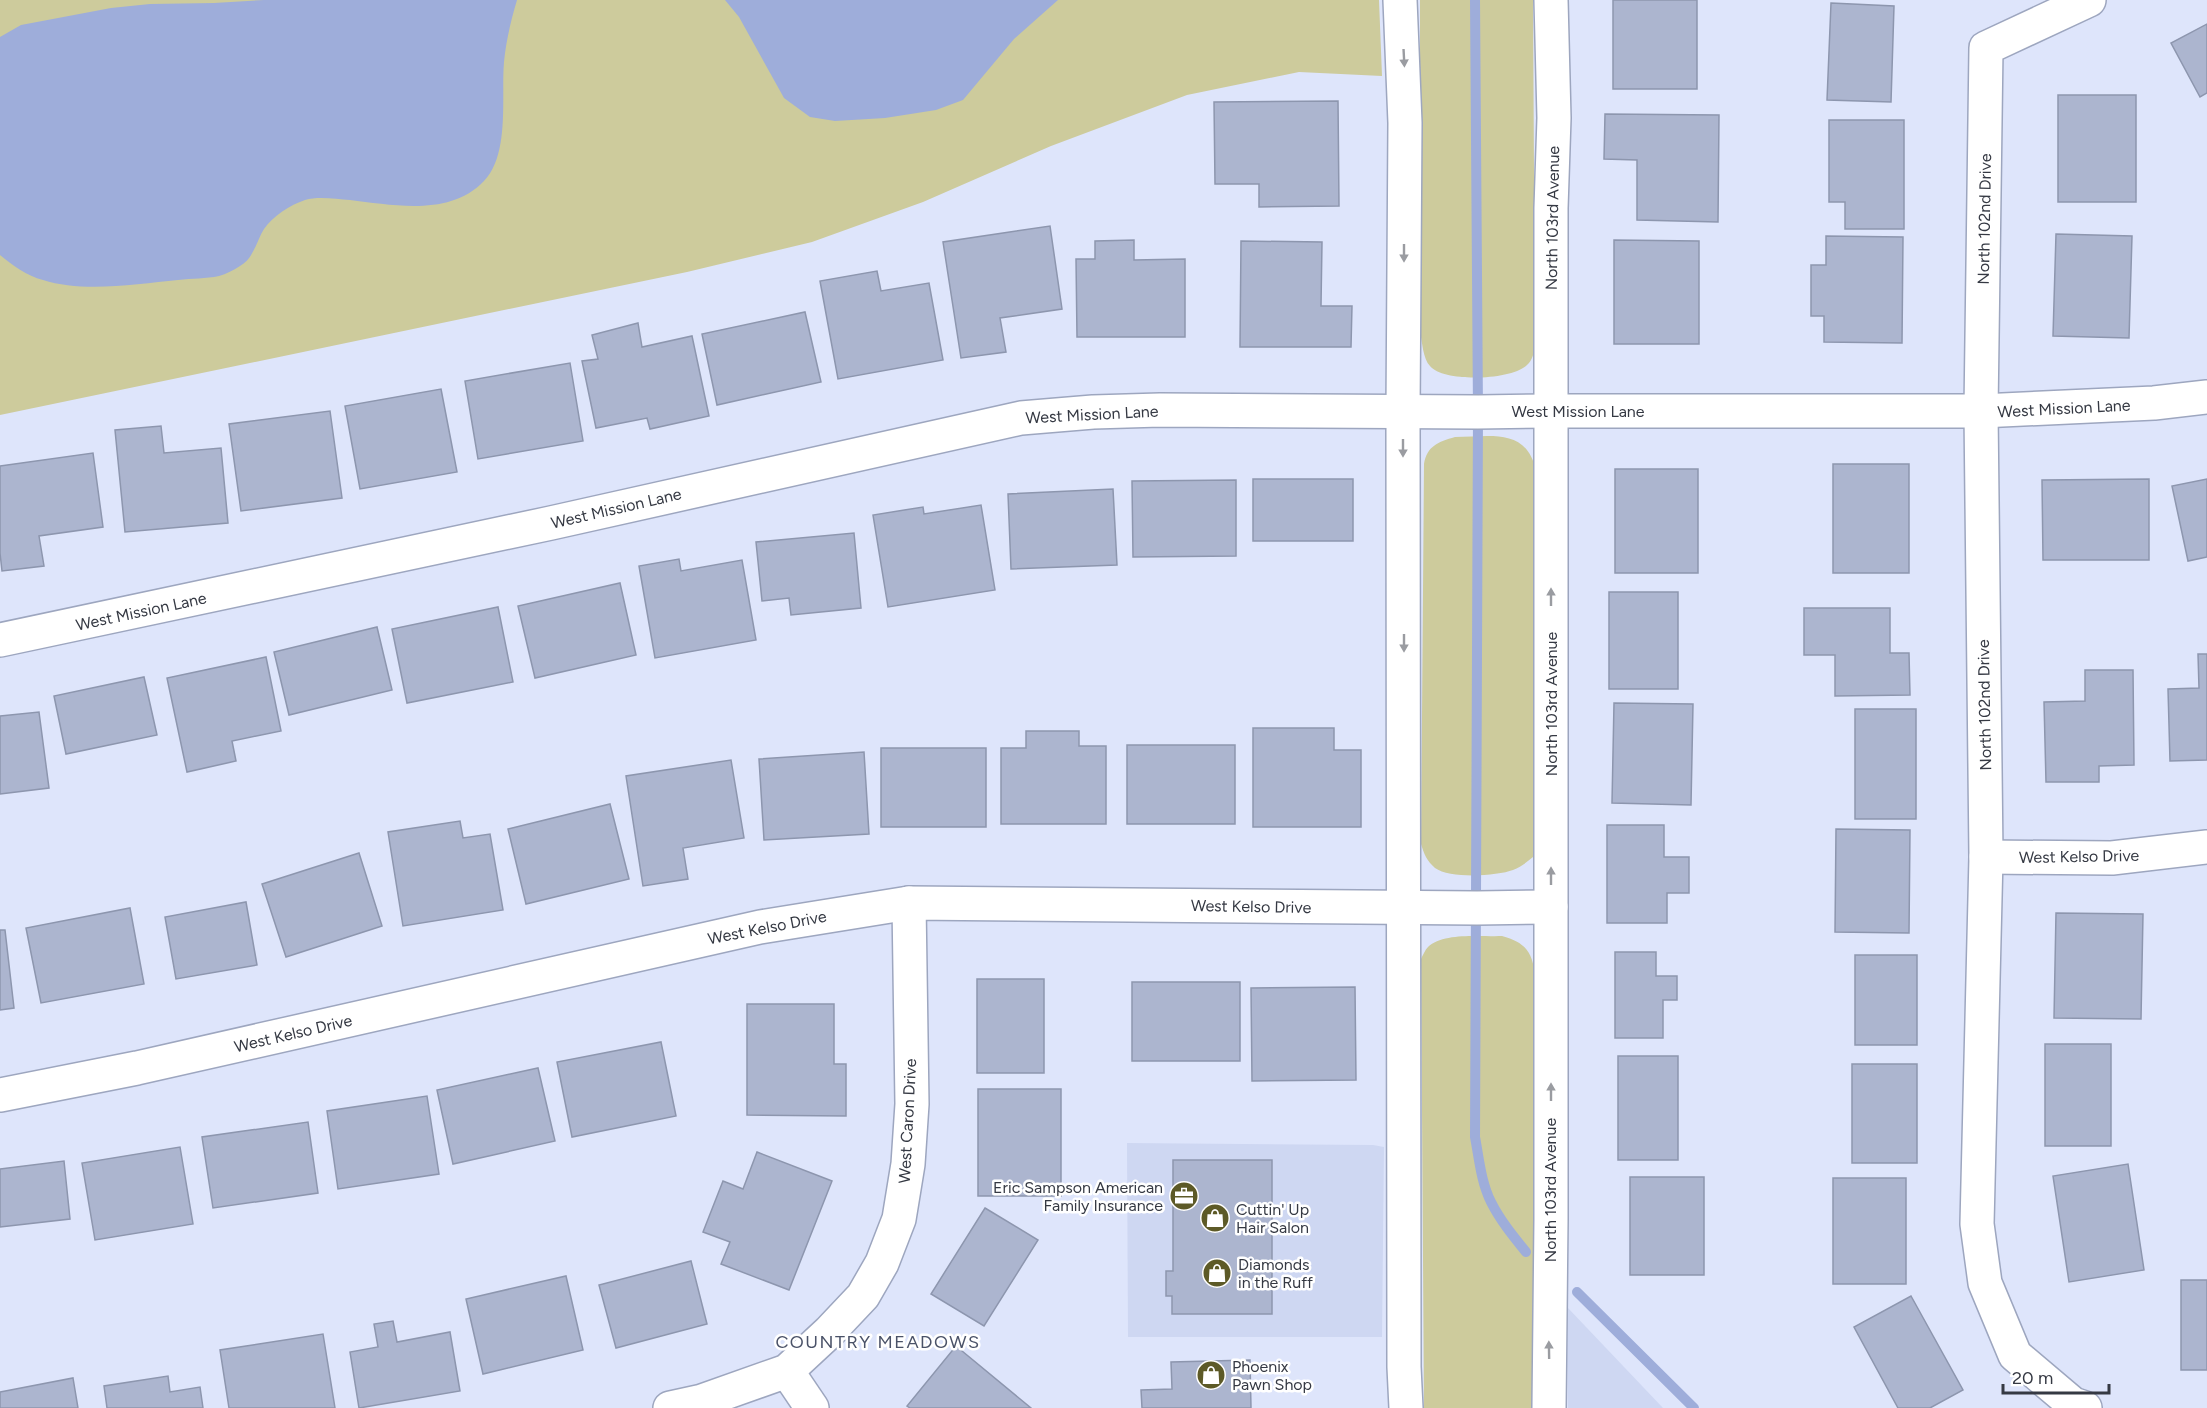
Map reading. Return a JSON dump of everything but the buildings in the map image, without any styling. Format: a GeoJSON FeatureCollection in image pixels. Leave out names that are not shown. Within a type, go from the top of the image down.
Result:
{"type":"FeatureCollection","features":[{"type":"Feature","properties":{"kind":"street"},"geometry":{"type":"LineString","coordinates":[[1401,0],[1405,123],[1403,412],[1404,1367],[1406,1408]]}},
{"type":"Feature","properties":{"kind":"street","name":"North 103rd Avenue"},"geometry":{"type":"LineString","coordinates":[[1549,1408],[1551,208],[1554,118],[1551,0]]}},
{"type":"Feature","properties":{"kind":"street","name":"North 102nd Drive"},"geometry":{"type":"LineString","coordinates":[[2085,1408],[2073,1404],[2016,1355],[1985,1283],[1977,1224],[1986,857],[1981,411],[1986,48],[2089,0]]}},
{"type":"Feature","properties":{"kind":"street","name":"West Mission Lane"},"geometry":{"type":"LineString","coordinates":[[0,640],[551,523],[1021,418],[1093,412],[1160,410],[1981,411],[2154,404],[2207,397]]}},
{"type":"Feature","properties":{"kind":"street","name":"West Kelso Drive"},"geometry":{"type":"LineString","coordinates":[[1986,857],[2112,858],[2207,847]]}},
{"type":"Feature","properties":{"kind":"street","name":"West Kelso Drive"},"geometry":{"type":"LineString","coordinates":[[0,1095],[137,1068],[760,927],[909,903],[1404,908],[1551,907]]}},
{"type":"Feature","properties":{"kind":"street","name":"West Caron Drive"},"geometry":{"type":"LineString","coordinates":[[670,1408],[712,1398],[787,1371],[863,1296],[882,1263],[899,1219],[908,1164],[912,1104],[909,903]]}},
{"type":"Feature","properties":{"kind":"street"},"geometry":{"type":"LineString","coordinates":[[787,1371],[812,1408]]}},
{"type":"Feature","properties":{"kind":"shaded area"},"geometry":{"type":"Polygon","coordinates":[[[0,0],[1379,0],[1382,76],[1299,72],[1187,95],[1051,146],[923,202],[812,242],[687,272],[0,415],[0,0]]]}},
{"type":"Feature","properties":{"kind":"shaded area"},"geometry":{"type":"Polygon","coordinates":[[[1420,0],[1533,0],[1535,344],[1529,363],[1507,374],[1478,378],[1449,375],[1430,366],[1423,350],[1420,331],[1420,0]]]}},
{"type":"Feature","properties":{"kind":"shaded area"},"geometry":{"type":"Polygon","coordinates":[[[1494,436],[1516,441],[1531,457],[1536,471],[1535,843],[1533,857],[1521,866],[1506,872],[1485,875],[1451,874],[1435,868],[1421,844],[1424,464],[1425,458],[1434,446],[1455,437],[1494,436]]]}},
{"type":"Feature","properties":{"kind":"shaded area"},"geometry":{"type":"Polygon","coordinates":[[[1463,936],[1502,936],[1517,942],[1527,950],[1533,962],[1535,978],[1536,1408],[1424,1408],[1421,959],[1428,947],[1443,939],[1463,936]]]}},
{"type":"Feature","properties":{"kind":"shaded area"},"geometry":{"type":"Polygon","coordinates":[[[1127,1143],[1373,1145],[1384,1147],[1382,1337],[1128,1337],[1127,1143]]]}},
{"type":"Feature","properties":{"kind":"shaded area"},"geometry":{"type":"Polygon","coordinates":[[[1567,1307],[1663,1408],[1568,1408],[1567,1307]]]}},
{"type":"Feature","properties":{"kind":"water"},"geometry":{"type":"Polygon","coordinates":[[[264,0],[517,0],[505,54],[501,141],[498,156],[484,181],[455,200],[420,206],[327,198],[305,200],[288,208],[272,220],[264,229],[245,263],[230,272],[214,277],[110,286],[75,286],[31,276],[0,255],[0,37],[21,25],[111,8],[150,4],[264,0]]]}},
{"type":"Feature","properties":{"kind":"water"},"geometry":{"type":"Polygon","coordinates":[[[725,0],[1058,0],[1014,39],[963,100],[936,110],[885,118],[835,121],[810,117],[784,98],[739,17],[725,0]]]}},
{"type":"Feature","properties":{"kind":"waterway"},"geometry":{"type":"LineString","coordinates":[[1475,0],[1478,412],[1475,1137],[1483,1178],[1491,1202],[1526,1252]]}},
{"type":"Feature","properties":{"kind":"waterway"},"geometry":{"type":"LineString","coordinates":[[1577,1292],[1694,1408]]}},
{"type":"Feature","properties":{"kind":"place","name":"Eric Sampson American Family Insurance"},"geometry":{"type":"Point","coordinates":[1184,1196]}},
{"type":"Feature","properties":{"kind":"place","name":"Cuttin' Up Hair Salon"},"geometry":{"type":"Point","coordinates":[1215,1218]}},
{"type":"Feature","properties":{"kind":"place","name":"Diamonds in the Ruff"},"geometry":{"type":"Point","coordinates":[1217,1273]}},
{"type":"Feature","properties":{"kind":"place","name":"Phoenix Pawn Shop"},"geometry":{"type":"Point","coordinates":[1211,1375]}},
{"type":"Feature","properties":{"kind":"district","name":"COUNTRY MEADOWS"},"geometry":{"type":"Point","coordinates":[878,1342]}}]}
